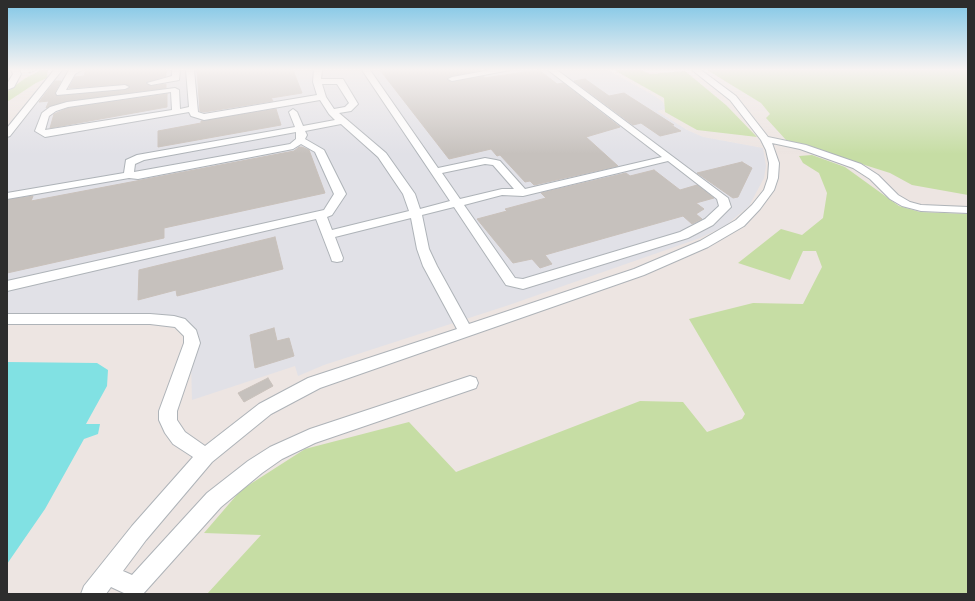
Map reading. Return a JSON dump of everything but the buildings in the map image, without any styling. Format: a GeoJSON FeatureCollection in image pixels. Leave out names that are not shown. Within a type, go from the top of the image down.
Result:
{"type":"FeatureCollection","features":[{"type":"Feature","properties":{"kind":"street"},"geometry":{"type":"LineString","coordinates":[[7,134],[36,98]]}},
{"type":"Feature","properties":{"kind":"street"},"geometry":{"type":"LineString","coordinates":[[114,98],[67,105],[53,110],[45,115],[40,131],[45,134],[193,109]]}},
{"type":"Feature","properties":{"kind":"street"},"geometry":{"type":"LineString","coordinates":[[175,98],[176,112]]}},
{"type":"Feature","properties":{"kind":"street"},"geometry":{"type":"LineString","coordinates":[[192,98],[194,114],[204,117],[316,98]]}},
{"type":"Feature","properties":{"kind":"street"},"geometry":{"type":"LineString","coordinates":[[323,98],[332,112],[382,155],[409,194],[416,214],[423,249],[430,266],[466,332]]}},
{"type":"Feature","properties":{"kind":"street"},"geometry":{"type":"LineString","coordinates":[[332,112],[348,108],[354,104],[350,98]]}},
{"type":"Feature","properties":{"kind":"street"},"geometry":{"type":"LineString","coordinates":[[386,98],[437,171],[511,282],[523,284],[684,235],[709,222],[725,207],[722,198],[590,98]]}},
{"type":"Feature","properties":{"kind":"street"},"geometry":{"type":"LineString","coordinates":[[92,594],[139,533],[206,456],[265,409],[314,383],[639,272],[704,244],[740,223],[756,207],[768,190],[773,178],[774,163],[771,150],[765,139],[733,98]]}},
{"type":"Feature","properties":{"kind":"street"},"geometry":{"type":"LineString","coordinates":[[7,286],[328,214],[340,194],[319,150],[300,135],[293,112]]}},
{"type":"Feature","properties":{"kind":"street"},"geometry":{"type":"LineString","coordinates":[[129,175],[130,162],[141,157],[300,135],[343,122]]}},
{"type":"Feature","properties":{"kind":"street"},"geometry":{"type":"LineString","coordinates":[[7,196],[129,175],[138,176],[282,149],[293,146],[300,135]]}},
{"type":"Feature","properties":{"kind":"street"},"geometry":{"type":"LineString","coordinates":[[765,139],[803,147],[857,166],[874,177],[894,197],[906,204],[921,208],[968,210]]}},
{"type":"Feature","properties":{"kind":"street"},"geometry":{"type":"LineString","coordinates":[[328,235],[502,192],[523,193],[670,158]]}},
{"type":"Feature","properties":{"kind":"street"},"geometry":{"type":"LineString","coordinates":[[437,171],[485,161],[496,163],[523,193]]}},
{"type":"Feature","properties":{"kind":"street"},"geometry":{"type":"LineString","coordinates":[[320,215],[337,258]]}},
{"type":"Feature","properties":{"kind":"street"},"geometry":{"type":"LineString","coordinates":[[7,319],[150,319],[180,323],[191,334],[192,342],[168,411],[168,420],[171,428],[179,438],[206,456]]}},
{"type":"Feature","properties":{"kind":"street"},"geometry":{"type":"LineString","coordinates":[[107,575],[135,587],[214,500],[255,467],[276,453],[310,437],[470,383]]}},
{"type":"Feature","properties":{"kind":"shaded area"},"geometry":{"type":"Polygon","coordinates":[[[34,98],[658,98],[663,102],[666,109],[657,111],[687,130],[703,137],[763,148],[766,166],[764,178],[749,206],[725,226],[700,238],[509,305],[324,365],[298,376],[295,366],[192,400],[191,362],[186,336],[179,328],[172,325],[149,323],[7,323],[7,132],[34,98]]]}},
{"type":"Feature","properties":{"kind":"green space"},"geometry":{"type":"Polygon","coordinates":[[[7,98],[13,98],[7,102],[7,98]]]}},
{"type":"Feature","properties":{"kind":"green space"},"geometry":{"type":"Polygon","coordinates":[[[664,98],[718,98],[757,137],[697,130],[665,112],[664,98]]]}},
{"type":"Feature","properties":{"kind":"green space"},"geometry":{"type":"Polygon","coordinates":[[[753,98],[968,98],[968,195],[912,185],[890,173],[786,140],[766,118],[770,114],[761,103],[753,98]]]}},
{"type":"Feature","properties":{"kind":"green space"},"geometry":{"type":"Polygon","coordinates":[[[812,155],[845,167],[899,206],[920,212],[968,214],[968,594],[207,594],[261,535],[204,533],[241,490],[305,449],[409,422],[456,472],[640,401],[683,402],[707,432],[742,419],[745,414],[689,319],[753,303],[803,304],[822,267],[816,251],[803,251],[790,280],[738,263],[781,229],[802,235],[823,218],[827,193],[819,173],[803,163],[799,156],[812,155]]]}},
{"type":"Feature","properties":{"kind":"water"},"geometry":{"type":"Polygon","coordinates":[[[7,362],[97,363],[108,370],[107,386],[86,424],[100,424],[98,434],[84,439],[45,509],[7,564],[7,362]]]}}]}
